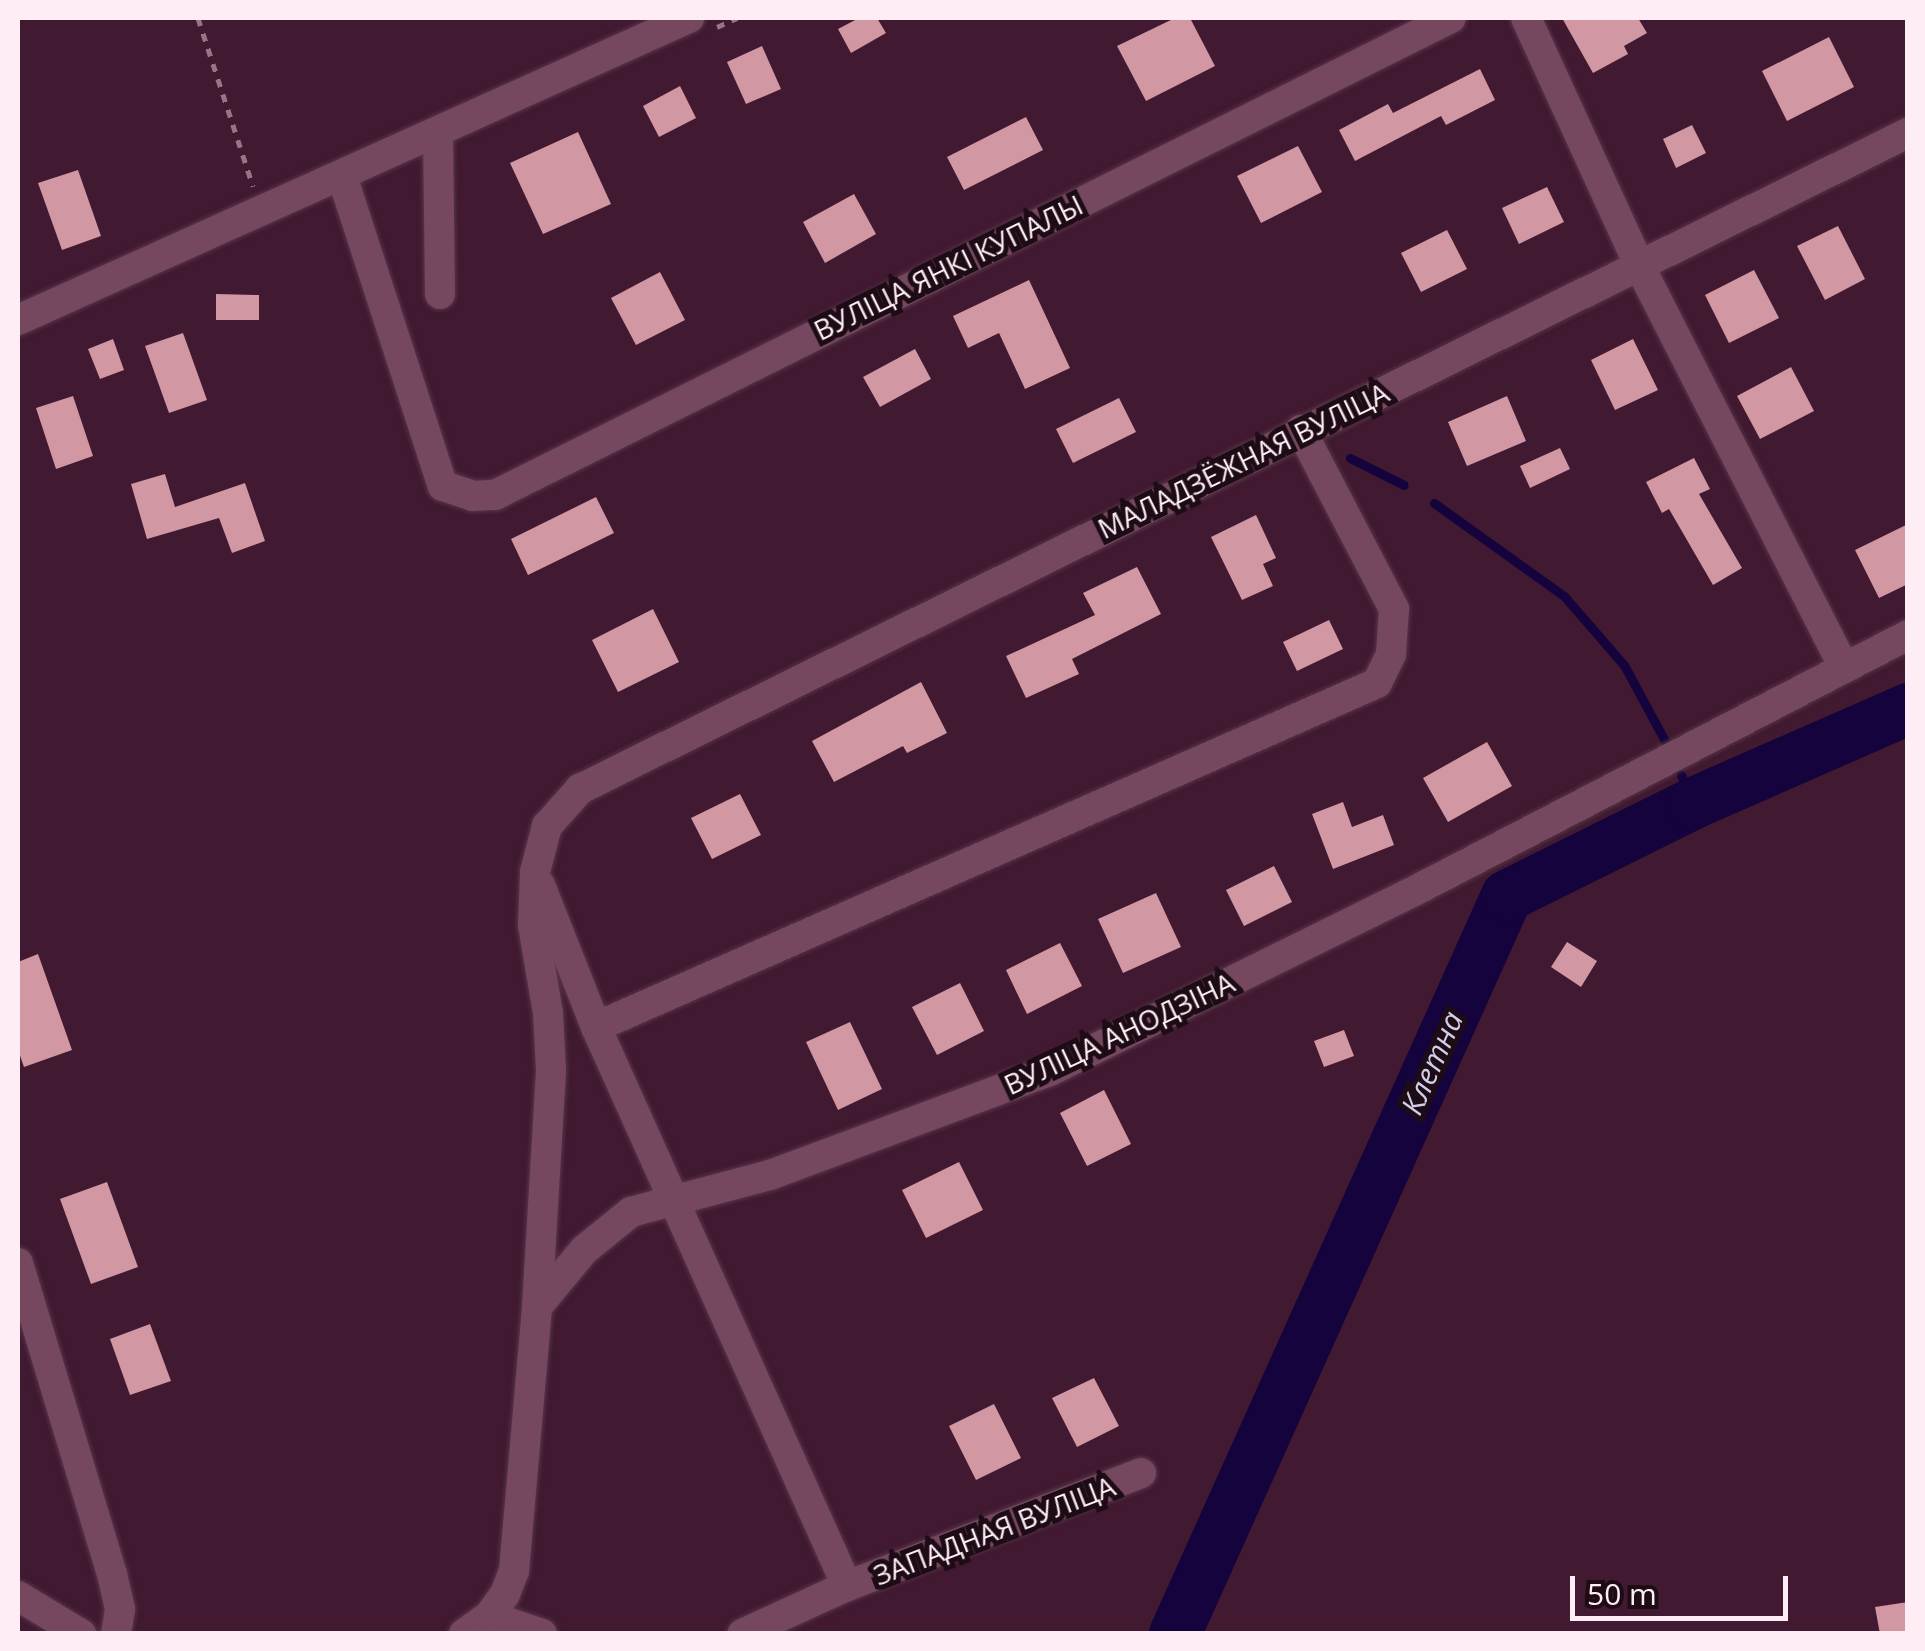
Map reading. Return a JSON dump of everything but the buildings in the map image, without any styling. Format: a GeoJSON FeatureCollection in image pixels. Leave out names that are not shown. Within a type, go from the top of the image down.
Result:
{"type":"FeatureCollection","features":[{"type":"Feature","properties":{"kind":"street","name":"ВУЛІЦА ЯНКІ КУПАЛЫ"},"geometry":{"type":"LineString","coordinates":[[342,176],[443,486],[473,496],[495,495],[1451,18]]}},
{"type":"Feature","properties":{"kind":"street"},"geometry":{"type":"LineString","coordinates":[[1526,18],[1641,269],[1844,667]]}},
{"type":"Feature","properties":{"kind":"street"},"geometry":{"type":"LineString","coordinates":[[18,320],[342,176],[676,20]]}},
{"type":"Feature","properties":{"kind":"street"},"geometry":{"type":"LineString","coordinates":[[438,132],[440,294]]}},
{"type":"Feature","properties":{"kind":"street","name":"МАЛАДЗЁЖНАЯ ВУЛІЦА"},"geometry":{"type":"LineString","coordinates":[[535,872],[547,826],[580,789],[1908,134]]}},
{"type":"Feature","properties":{"kind":"street"},"geometry":{"type":"LineString","coordinates":[[596,1027],[1377,683],[1391,654],[1394,608],[1302,430]]}},
{"type":"Feature","properties":{"kind":"street","name":"ВУЛІЦА АНОДЗІНА"},"geometry":{"type":"LineString","coordinates":[[537,1307],[584,1250],[631,1212],[770,1174],[1050,1071],[1424,886],[1908,635]]}},
{"type":"Feature","properties":{"kind":"street"},"geometry":{"type":"LineString","coordinates":[[535,872],[596,1027],[847,1586]]}},
{"type":"Feature","properties":{"kind":"street"},"geometry":{"type":"LineString","coordinates":[[464,1634],[489,1616],[505,1594],[514,1571],[537,1307],[551,1070],[548,1013],[532,925],[535,872]]}},
{"type":"Feature","properties":{"kind":"street"},"geometry":{"type":"LineString","coordinates":[[18,1263],[112,1574],[120,1608],[116,1634]]}},
{"type":"Feature","properties":{"kind":"street","name":"ЗАПАДНАЯ ВУЛІЦА"},"geometry":{"type":"LineString","coordinates":[[742,1634],[847,1586],[1141,1473]]}},
{"type":"Feature","properties":{"kind":"street"},"geometry":{"type":"LineString","coordinates":[[18,1596],[81,1634]]}},
{"type":"Feature","properties":{"kind":"street"},"geometry":{"type":"LineString","coordinates":[[489,1616],[542,1634]]}},
{"type":"Feature","properties":{"kind":"path"},"geometry":{"type":"LineString","coordinates":[[198,18],[261,210]]}},
{"type":"Feature","properties":{"kind":"waterway"},"geometry":{"type":"LineString","coordinates":[[1350,458],[1404,485]]}},
{"type":"Feature","properties":{"kind":"waterway"},"geometry":{"type":"LineString","coordinates":[[1434,503],[1564,596],[1624,665],[1665,741]]}},
{"type":"Feature","properties":{"kind":"waterway","name":"Клетна"},"geometry":{"type":"LineString","coordinates":[[1175,1634],[1507,896],[1694,803],[1908,709]]}},
{"type":"Feature","properties":{"kind":"waterway"},"geometry":{"type":"LineString","coordinates":[[1681,775],[1694,803]]}}]}
